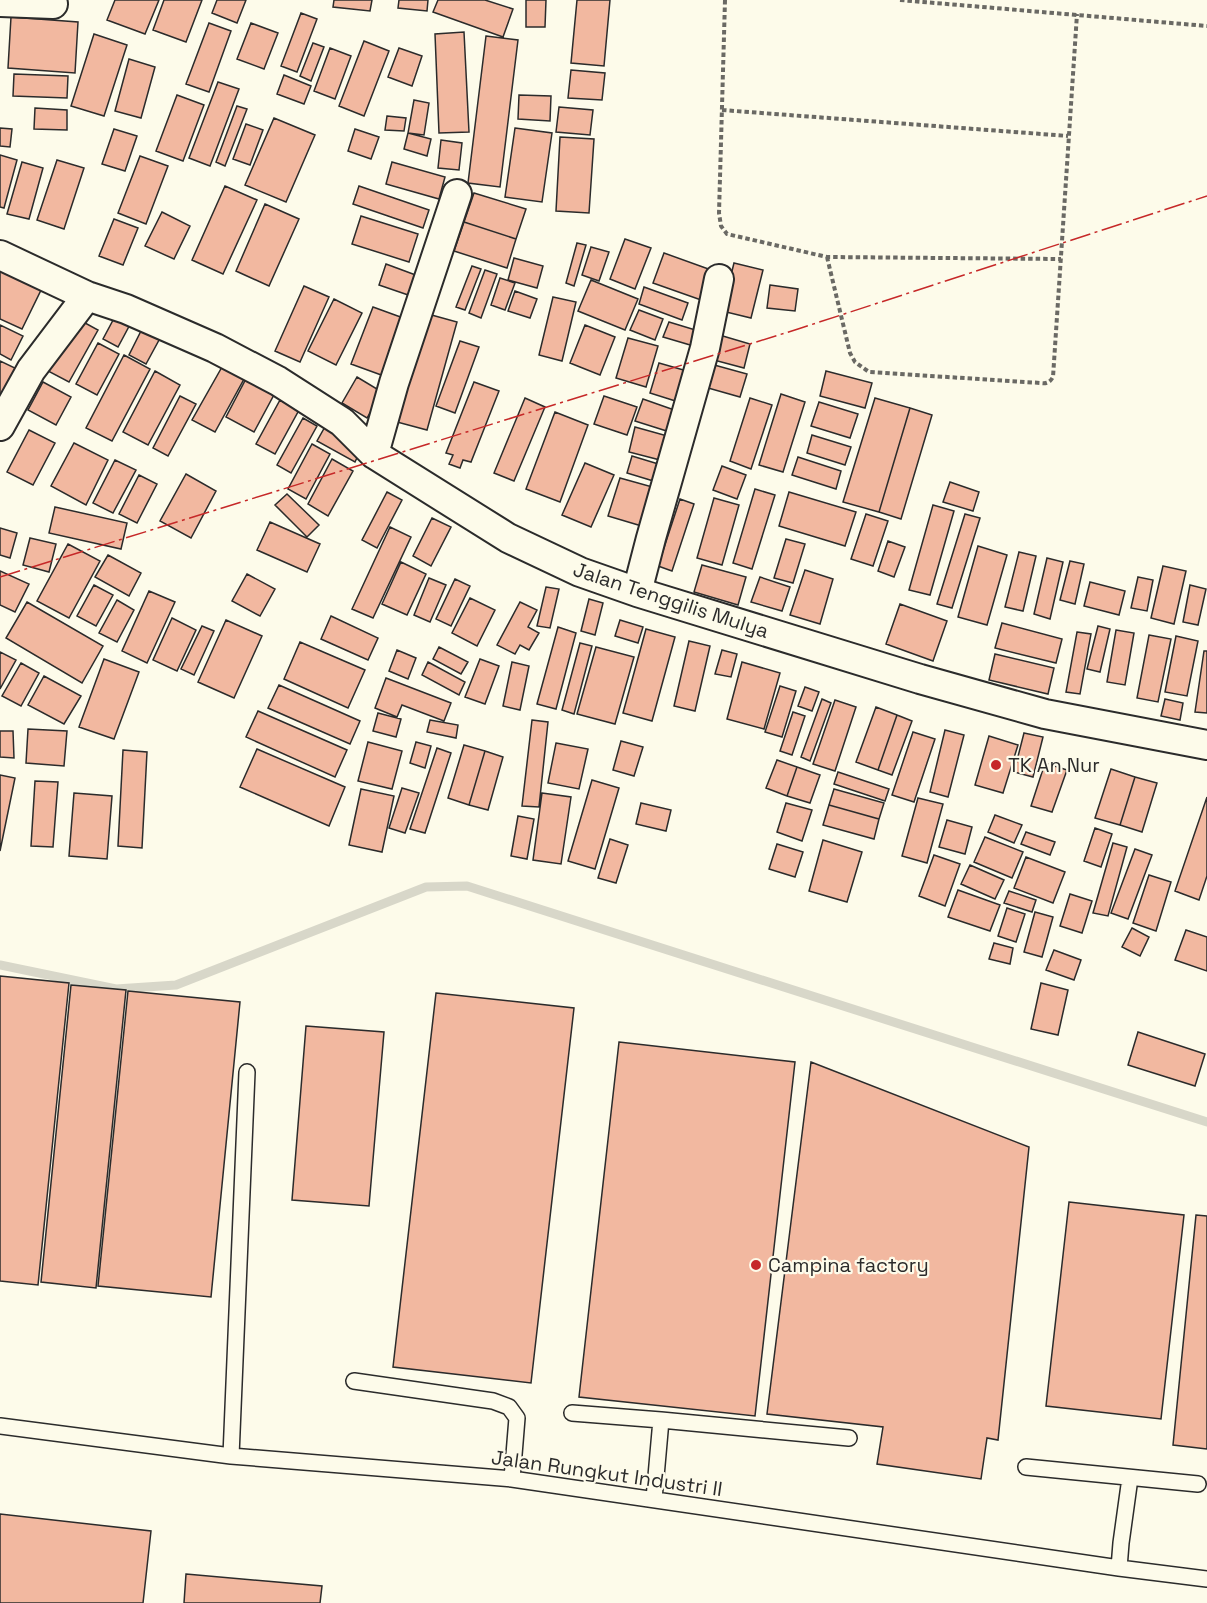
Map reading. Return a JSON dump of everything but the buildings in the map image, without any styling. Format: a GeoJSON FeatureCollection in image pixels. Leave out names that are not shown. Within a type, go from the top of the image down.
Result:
{"type":"FeatureCollection","features":[{"type":"Feature","properties":{"kind":"street"},"geometry":{"type":"LineString","coordinates":[[0,2],[52,4]]}},
{"type":"Feature","properties":{"kind":"street"},"geometry":{"type":"LineString","coordinates":[[374,454],[394,383],[458,194]]}},
{"type":"Feature","properties":{"kind":"street","name":"Jalan Tenggilis Mulya"},"geometry":{"type":"LineString","coordinates":[[0,255],[87,296],[126,309],[215,348],[278,381],[342,422],[374,454],[508,538],[580,572],[637,592],[920,679],[1045,714],[1207,745]]}},
{"type":"Feature","properties":{"kind":"street"},"geometry":{"type":"LineString","coordinates":[[637,592],[705,348],[719,279]]}},
{"type":"Feature","properties":{"kind":"street"},"geometry":{"type":"LineString","coordinates":[[0,426],[31,370],[87,296]]}},
{"type":"Feature","properties":{"kind":"lane"},"geometry":{"type":"LineString","coordinates":[[231,1456],[247,1072]]}},
{"type":"Feature","properties":{"kind":"lane"},"geometry":{"type":"LineString","coordinates":[[354,1381],[493,1401],[509,1407],[517,1418],[512,1479]]}},
{"type":"Feature","properties":{"kind":"lane"},"geometry":{"type":"LineString","coordinates":[[572,1413],[849,1438]]}},
{"type":"Feature","properties":{"kind":"lane"},"geometry":{"type":"LineString","coordinates":[[654,1499],[661,1420]]}},
{"type":"Feature","properties":{"kind":"lane","name":"Jalan Rungkut Industri II"},"geometry":{"type":"LineString","coordinates":[[0,1426],[231,1456],[512,1479],[1207,1579]]}},
{"type":"Feature","properties":{"kind":"lane"},"geometry":{"type":"LineString","coordinates":[[1026,1467],[1198,1484]]}},
{"type":"Feature","properties":{"kind":"lane"},"geometry":{"type":"LineString","coordinates":[[1119,1568],[1130,1478]]}},
{"type":"Feature","properties":{"kind":"path"},"geometry":{"type":"LineString","coordinates":[[725,0],[719,213],[721,226],[727,234],[827,257],[1061,259]]}},
{"type":"Feature","properties":{"kind":"path"},"geometry":{"type":"LineString","coordinates":[[900,0],[1207,26]]}},
{"type":"Feature","properties":{"kind":"path"},"geometry":{"type":"LineString","coordinates":[[827,257],[850,353],[855,362],[869,372],[1046,384],[1051,381],[1077,14]]}},
{"type":"Feature","properties":{"kind":"path"},"geometry":{"type":"LineString","coordinates":[[723,110],[1068,136]]}},
{"type":"Feature","properties":{"kind":"waterway"},"geometry":{"type":"LineString","coordinates":[[0,965],[116,989],[176,985],[426,887],[467,886],[1207,1122]]}},
{"type":"Feature","properties":{"kind":"power"},"geometry":{"type":"LineString","coordinates":[[0,577],[798,329],[1207,196]]}},
{"type":"Feature","properties":{"kind":"place","name":"TK An Nur"},"geometry":{"type":"Point","coordinates":[996,765]}},
{"type":"Feature","properties":{"kind":"place","name":"Campina factory"},"geometry":{"type":"Point","coordinates":[756,1265]}}]}
